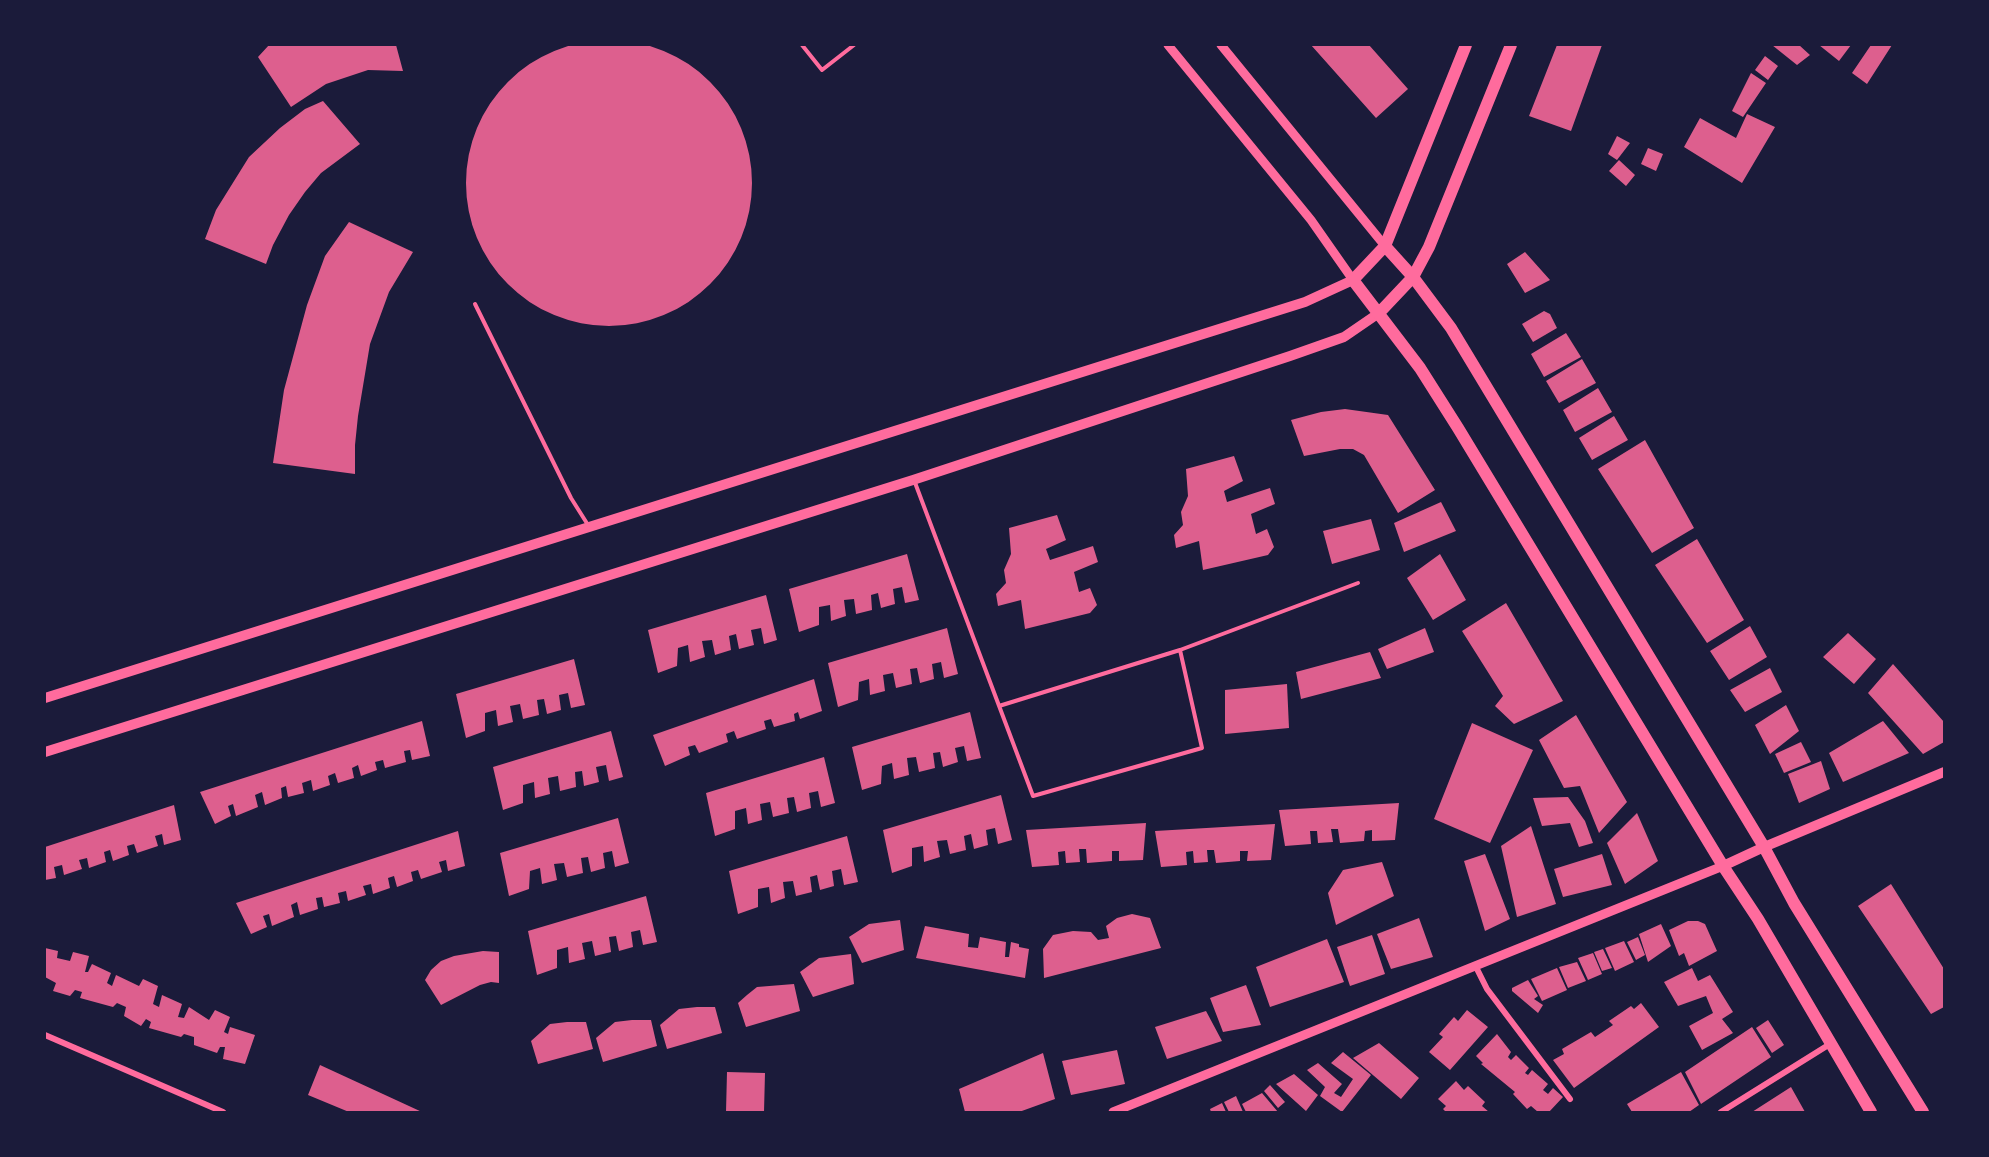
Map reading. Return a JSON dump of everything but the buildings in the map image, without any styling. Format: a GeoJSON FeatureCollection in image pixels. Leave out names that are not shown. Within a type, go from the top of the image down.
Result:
{"type":"FeatureCollection","features":[{"type":"Feature","properties":{"kind":"highway"},"geometry":{"type":"LineString","coordinates":[[1466,45],[1385,246],[1353,280],[1420,368],[1458,428],[1723,866],[1758,918],[1871,1112]]}},
{"type":"Feature","properties":{"kind":"highway"},"geometry":{"type":"LineString","coordinates":[[1379,313],[1413,277],[1440,223],[1511,45]]}},
{"type":"Feature","properties":{"kind":"highway"},"geometry":{"type":"LineString","coordinates":[[1385,246],[1413,277],[1451,328],[1764,847],[1800,913],[1923,1112]]}},
{"type":"Feature","properties":{"kind":"main road"},"geometry":{"type":"LineString","coordinates":[[45,698],[1305,302],[1353,280]]}},
{"type":"Feature","properties":{"kind":"main road"},"geometry":{"type":"LineString","coordinates":[[45,752],[913,480],[1344,337],[1379,313]]}},
{"type":"Feature","properties":{"kind":"main road"},"geometry":{"type":"LineString","coordinates":[[1723,866],[1944,772]]}},
{"type":"Feature","properties":{"kind":"street"},"geometry":{"type":"LineString","coordinates":[[1168,45],[1311,220],[1353,280]]}},
{"type":"Feature","properties":{"kind":"street"},"geometry":{"type":"LineString","coordinates":[[1221,45],[1385,246]]}},
{"type":"Feature","properties":{"kind":"street"},"geometry":{"type":"LineString","coordinates":[[1113,1112],[1723,866]]}},
{"type":"Feature","properties":{"kind":"street"},"geometry":{"type":"LineString","coordinates":[[1475,965],[1487,989],[1570,1099]]}},
{"type":"Feature","properties":{"kind":"street"},"geometry":{"type":"LineString","coordinates":[[45,1035],[223,1112]]}},
{"type":"Feature","properties":{"kind":"street"},"geometry":{"type":"LineString","coordinates":[[1721,1112],[1830,1044]]}},
{"type":"Feature","properties":{"kind":"lane"},"geometry":{"type":"LineString","coordinates":[[802,45],[822,70],[854,45]]}},
{"type":"Feature","properties":{"kind":"lane"},"geometry":{"type":"LineString","coordinates":[[475,304],[571,498],[589,527]]}},
{"type":"Feature","properties":{"kind":"lane"},"geometry":{"type":"LineString","coordinates":[[913,480],[1033,796],[1202,748],[1180,650]]}},
{"type":"Feature","properties":{"kind":"lane"},"geometry":{"type":"LineString","coordinates":[[999,706],[1180,650],[1358,583]]}}]}
